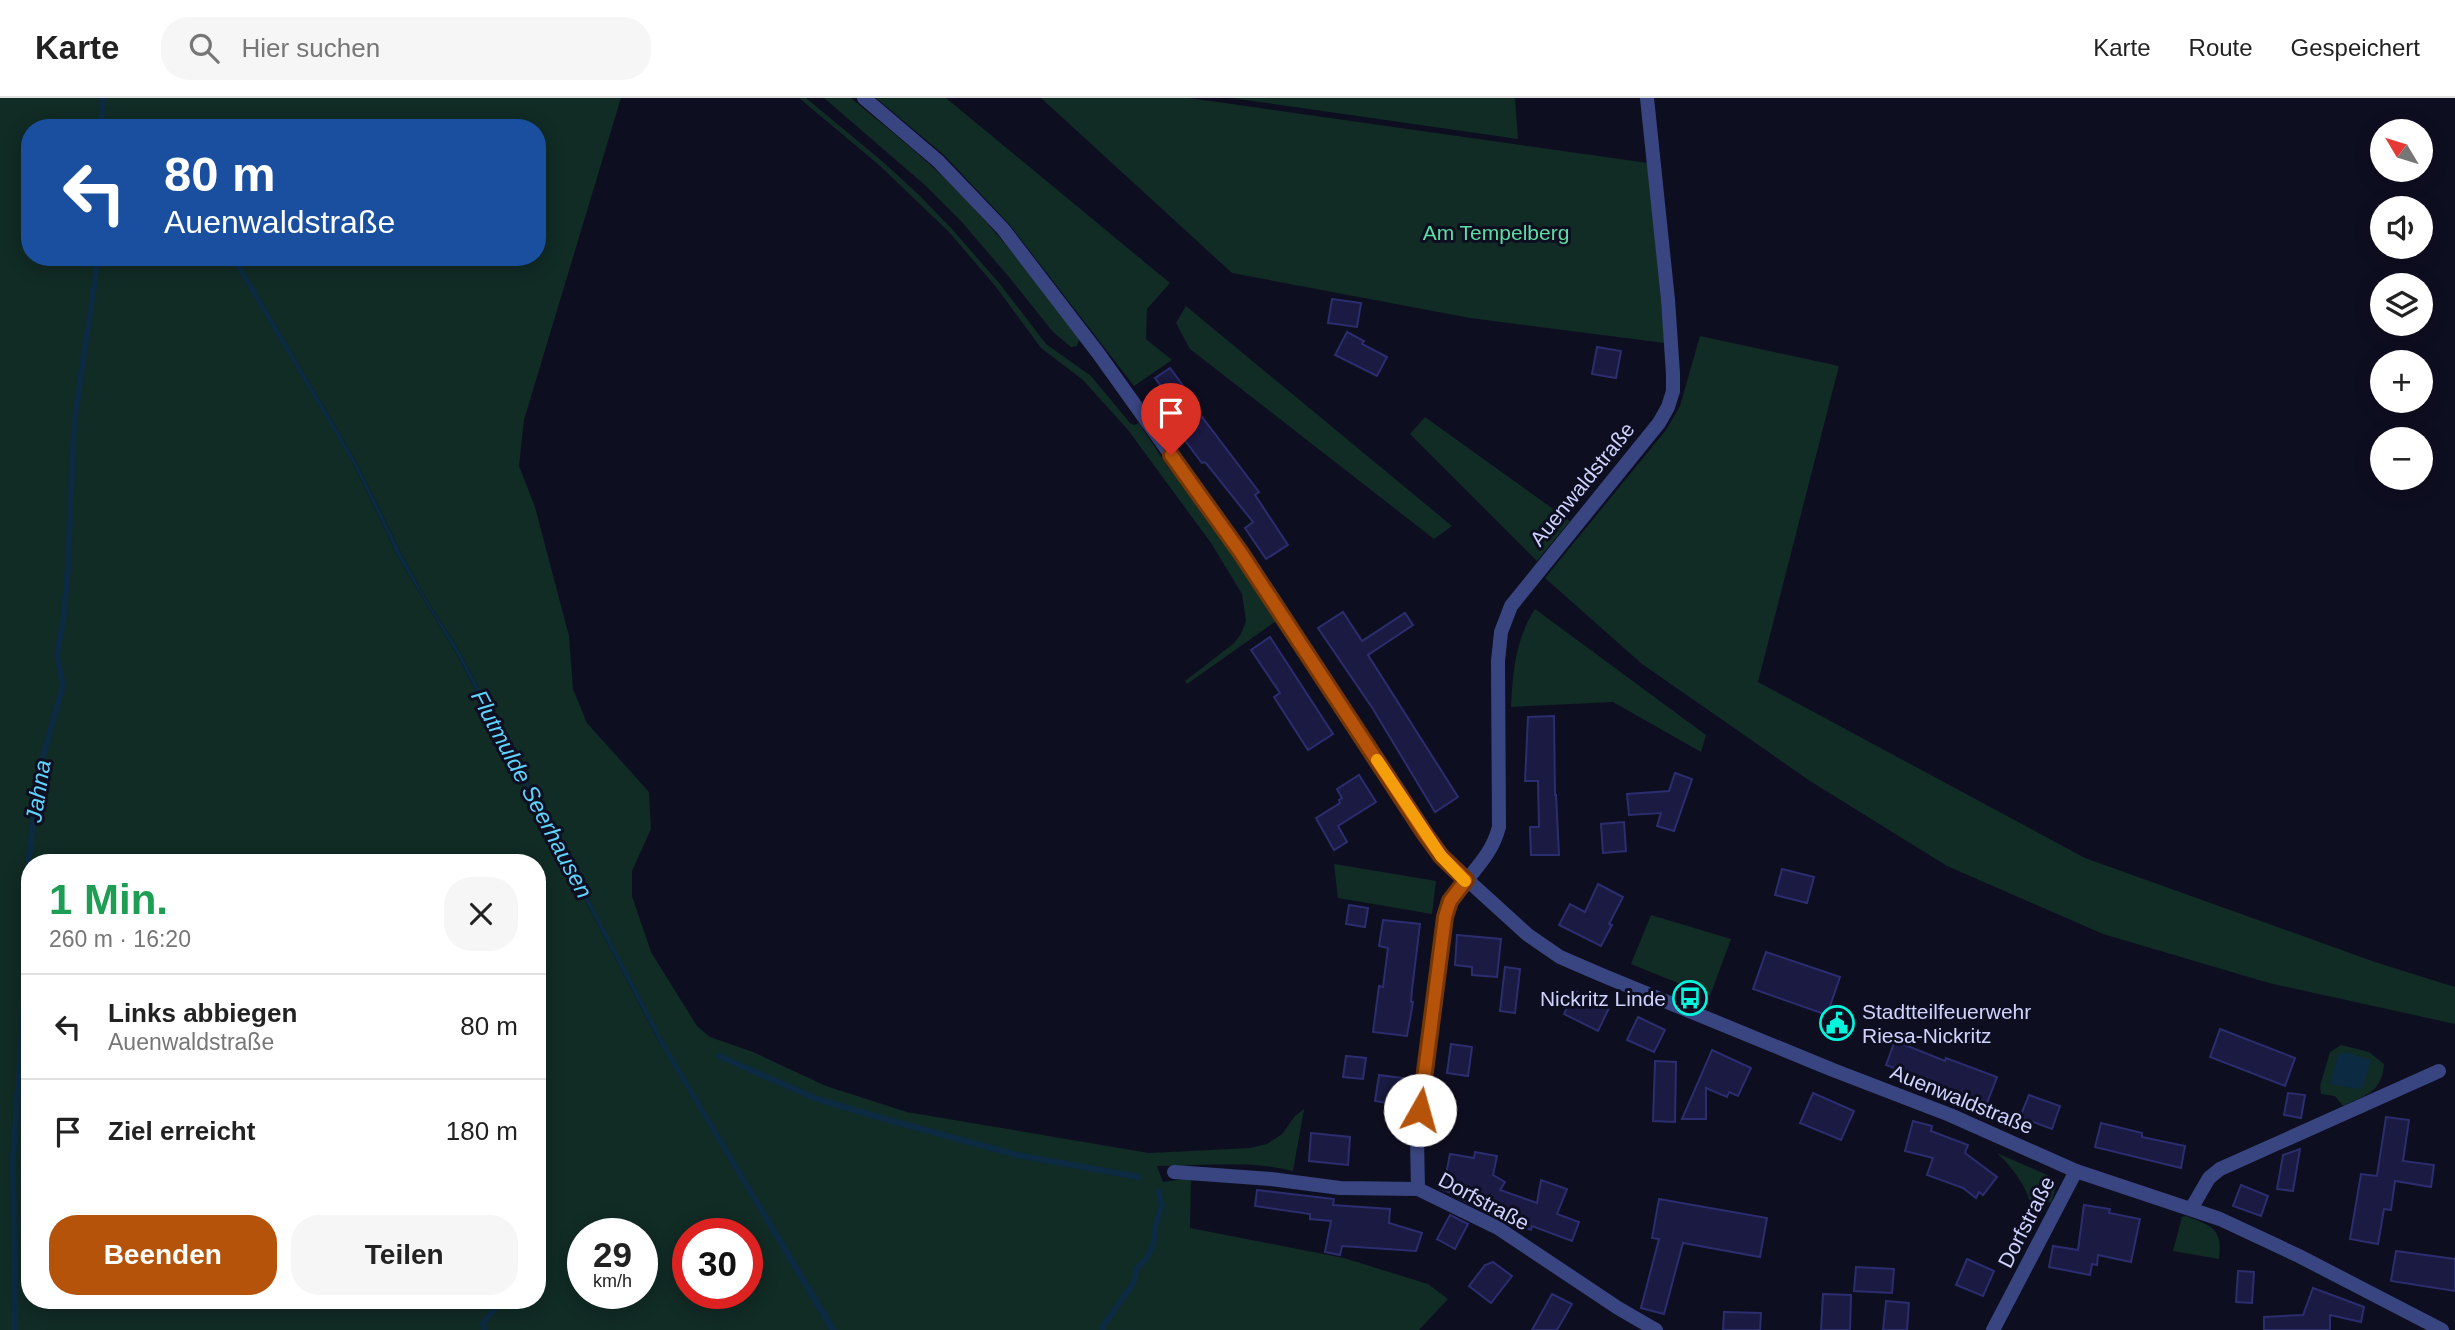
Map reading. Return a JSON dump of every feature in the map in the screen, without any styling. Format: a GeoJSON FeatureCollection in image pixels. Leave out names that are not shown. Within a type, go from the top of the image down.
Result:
{"type":"FeatureCollection","features":[{"type":"Feature","properties":{"kind":"street","name":"Auenwaldstraße"},"geometry":{"type":"LineString","coordinates":[[864,98],[938,161],[1003,229],[1143,416],[1241,553],[1441,856],[1528,935],[1560,957],[1833,1070],[1950,1115],[2076,1171],[2220,1219],[2299,1256],[2442,1330]]}},
{"type":"Feature","properties":{"kind":"street","name":"Auenwaldstraße"},"geometry":{"type":"LineString","coordinates":[[1466,880],[1495,844],[1499,827],[1498,661],[1504,619],[1536,574],[1659,423],[1673,391],[1668,300],[1647,98]]}},
{"type":"Feature","properties":{"kind":"street","name":"Dorfstraße"},"geometry":{"type":"LineString","coordinates":[[1466,880],[1450,901],[1445,917],[1417,1138],[1418,1189],[1498,1228],[1618,1308],[1656,1330]]}},
{"type":"Feature","properties":{"kind":"street"},"geometry":{"type":"LineString","coordinates":[[2191,1209],[2209,1178],[2220,1169],[2439,1071]]}},
{"type":"Feature","properties":{"kind":"street","name":"Dorfstraße"},"geometry":{"type":"LineString","coordinates":[[1993,1330],[2076,1171]]}},
{"type":"Feature","properties":{"kind":"street"},"geometry":{"type":"LineString","coordinates":[[1174,1172],[1271,1179],[1340,1188],[1418,1189]]}},
{"type":"Feature","properties":{"kind":"green space"},"geometry":{"type":"Polygon","coordinates":[[[0,98],[621,98],[524,420],[519,466],[535,507],[569,636],[573,689],[587,723],[649,792],[651,829],[632,871],[632,896],[651,952],[697,1026],[710,1037],[753,1052],[826,1086],[907,1112],[1149,1153],[1250,1148],[1267,1144],[1282,1134],[1295,1116],[1304,1109],[1293,1171],[1243,1165],[1157,1166],[1163,1182],[1191,1178],[1190,1228],[1344,1258],[1428,1284],[1448,1299],[1419,1330],[0,1330],[0,98]],[[246,275],[355,467],[398,557],[455,651],[660,1044],[663,1042],[459,650],[403,557],[358,465],[246,275]]]}},
{"type":"Feature","properties":{"kind":"green space"},"geometry":{"type":"Polygon","coordinates":[[[799,98],[806,98],[919,195],[1000,284],[1046,344],[1091,376],[1130,423],[1139,423],[1279,619],[1187,684],[1185,681],[1233,644],[1246,621],[1242,594],[1211,543],[1128,430],[1083,380],[1041,348],[996,287],[949,232],[879,165],[799,98]]]}},
{"type":"Feature","properties":{"kind":"green space"},"geometry":{"type":"Polygon","coordinates":[[[824,98],[851,98],[947,181],[1037,283],[1079,339],[1077,346],[1071,347],[1053,332],[960,220],[926,186],[824,98]]]}},
{"type":"Feature","properties":{"kind":"green space"},"geometry":{"type":"Polygon","coordinates":[[[876,98],[946,98],[1170,283],[1147,309],[1146,339],[1172,360],[1134,386],[1009,224],[944,155],[876,98]]]}},
{"type":"Feature","properties":{"kind":"green space","name":"Am Tempelberg"},"geometry":{"type":"Polygon","coordinates":[[[1041,98],[1189,98],[1648,163],[1665,343],[1470,318],[1232,273],[1041,98]]]}},
{"type":"Feature","properties":{"kind":"green space"},"geometry":{"type":"Polygon","coordinates":[[[1231,98],[1515,98],[1518,139],[1231,98]]]}},
{"type":"Feature","properties":{"kind":"green space"},"geometry":{"type":"Polygon","coordinates":[[[1186,306],[1452,526],[1434,539],[1190,349],[1176,323],[1186,306]]]}},
{"type":"Feature","properties":{"kind":"green space"},"geometry":{"type":"Polygon","coordinates":[[[1700,336],[1839,366],[1758,682],[2085,858],[2375,962],[2455,987],[2455,1024],[2269,983],[2103,934],[1947,866],[1810,781],[1642,664],[1545,578],[1666,430],[1680,406],[1700,336]]]}},
{"type":"Feature","properties":{"kind":"green space"},"geometry":{"type":"Polygon","coordinates":[[[1425,417],[1570,521],[1537,561],[1410,434],[1425,417]]]}},
{"type":"Feature","properties":{"kind":"green space"},"geometry":{"type":"Polygon","coordinates":[[[1535,609],[1706,735],[1701,752],[1613,702],[1511,707],[1519,644],[1535,609]]]}},
{"type":"Feature","properties":{"kind":"green space"},"geometry":{"type":"Polygon","coordinates":[[[1334,864],[1436,881],[1432,914],[1338,898],[1334,864]]]}},
{"type":"Feature","properties":{"kind":"green space"},"geometry":{"type":"Polygon","coordinates":[[[1651,915],[1731,939],[1710,996],[1631,964],[1651,915]]]}},
{"type":"Feature","properties":{"kind":"green space"},"geometry":{"type":"Polygon","coordinates":[[[2341,1045],[2369,1052],[2384,1064],[2383,1074],[2376,1087],[2365,1096],[2343,1106],[2335,1096],[2321,1094],[2320,1086],[2330,1052],[2341,1045]]]}},
{"type":"Feature","properties":{"kind":"green space"},"geometry":{"type":"Polygon","coordinates":[[[1997,1153],[2052,1177],[2056,1187],[2051,1203],[2047,1201],[2034,1218],[2021,1182],[1997,1153]]]}},
{"type":"Feature","properties":{"kind":"green space"},"geometry":{"type":"Polygon","coordinates":[[[2186,1216],[2214,1230],[2219,1241],[2219,1259],[2173,1251],[2182,1217],[2186,1216]]]}},
{"type":"Feature","properties":{"kind":"water","name":"Flutmulde Seerhausen"},"geometry":{"type":"Polygon","coordinates":[[[235,266],[241,266],[358,465],[403,557],[459,650],[664,1042],[837,1330],[829,1330],[660,1044],[455,651],[398,557],[355,467],[235,266]]]}},
{"type":"Feature","properties":{"kind":"water"},"geometry":{"type":"Polygon","coordinates":[[[2344,1052],[2371,1060],[2363,1086],[2359,1089],[2330,1084],[2338,1055],[2344,1052]]]}},
{"type":"Feature","properties":{"kind":"building"},"geometry":{"type":"Polygon","coordinates":[[[1332,299],[1361,303],[1357,327],[1328,323],[1332,299]]]}},
{"type":"Feature","properties":{"kind":"building"},"geometry":{"type":"Polygon","coordinates":[[[1347,332],[1364,341],[1362,344],[1387,357],[1377,376],[1335,355],[1347,332]]]}},
{"type":"Feature","properties":{"kind":"building"},"geometry":{"type":"Polygon","coordinates":[[[1597,347],[1621,351],[1616,378],[1592,374],[1597,347]]]}},
{"type":"Feature","properties":{"kind":"building"},"geometry":{"type":"Polygon","coordinates":[[[1170,368],[1193,399],[1190,401],[1259,492],[1255,495],[1288,545],[1266,559],[1245,528],[1253,522],[1178,431],[1188,424],[1155,378],[1170,368]]]}},
{"type":"Feature","properties":{"kind":"building"},"geometry":{"type":"Polygon","coordinates":[[[1343,612],[1362,641],[1405,613],[1413,625],[1368,655],[1458,797],[1435,812],[1373,709],[1318,628],[1343,612]]]}},
{"type":"Feature","properties":{"kind":"building"},"geometry":{"type":"Polygon","coordinates":[[[1270,637],[1333,734],[1308,750],[1274,697],[1280,693],[1251,650],[1270,637]]]}},
{"type":"Feature","properties":{"kind":"building"},"geometry":{"type":"Polygon","coordinates":[[[1554,716],[1559,855],[1531,855],[1530,827],[1539,827],[1538,781],[1525,781],[1528,717],[1554,716]]]}},
{"type":"Feature","properties":{"kind":"building"},"geometry":{"type":"Polygon","coordinates":[[[1675,773],[1692,779],[1674,831],[1657,826],[1661,813],[1629,815],[1627,794],[1669,791],[1675,773]]]}},
{"type":"Feature","properties":{"kind":"building"},"geometry":{"type":"Polygon","coordinates":[[[1359,775],[1376,802],[1338,826],[1347,842],[1334,850],[1316,818],[1340,803],[1342,798],[1337,789],[1359,775]]]}},
{"type":"Feature","properties":{"kind":"building"},"geometry":{"type":"Polygon","coordinates":[[[1624,822],[1626,851],[1603,853],[1601,824],[1624,822]]]}},
{"type":"Feature","properties":{"kind":"building"},"geometry":{"type":"Polygon","coordinates":[[[1782,869],[1814,877],[1807,903],[1775,895],[1782,869]]]}},
{"type":"Feature","properties":{"kind":"building"},"geometry":{"type":"Polygon","coordinates":[[[1598,884],[1623,897],[1601,946],[1559,925],[1570,904],[1585,912],[1598,884]]]}},
{"type":"Feature","properties":{"kind":"building"},"geometry":{"type":"Polygon","coordinates":[[[1349,905],[1368,908],[1365,927],[1346,924],[1349,905]]]}},
{"type":"Feature","properties":{"kind":"building"},"geometry":{"type":"Polygon","coordinates":[[[1383,920],[1420,924],[1407,1036],[1373,1032],[1379,986],[1383,987],[1388,948],[1379,946],[1383,920]]]}},
{"type":"Feature","properties":{"kind":"building"},"geometry":{"type":"Polygon","coordinates":[[[1457,935],[1501,939],[1497,977],[1472,975],[1472,967],[1455,965],[1457,935]]]}},
{"type":"Feature","properties":{"kind":"building"},"geometry":{"type":"Polygon","coordinates":[[[1766,952],[1840,977],[1827,1015],[1753,989],[1766,952]]]}},
{"type":"Feature","properties":{"kind":"building"},"geometry":{"type":"Polygon","coordinates":[[[1505,967],[1520,969],[1515,1013],[1500,1011],[1505,967]]]}},
{"type":"Feature","properties":{"kind":"building"},"geometry":{"type":"Polygon","coordinates":[[[1575,991],[1609,1008],[1598,1031],[1564,1014],[1575,991]]]}},
{"type":"Feature","properties":{"kind":"building"},"geometry":{"type":"Polygon","coordinates":[[[1834,1010],[1850,1015],[1842,1038],[1827,1033],[1834,1010]]]}},
{"type":"Feature","properties":{"kind":"building"},"geometry":{"type":"Polygon","coordinates":[[[1638,1017],[1665,1030],[1654,1052],[1627,1040],[1638,1017]]]}},
{"type":"Feature","properties":{"kind":"building"},"geometry":{"type":"Polygon","coordinates":[[[2220,1029],[2295,1058],[2285,1086],[2210,1057],[2220,1029]]]}},
{"type":"Feature","properties":{"kind":"building"},"geometry":{"type":"Polygon","coordinates":[[[1895,1041],[1945,1061],[1946,1058],[1997,1077],[1987,1103],[1886,1065],[1895,1041]]]}},
{"type":"Feature","properties":{"kind":"building"},"geometry":{"type":"Polygon","coordinates":[[[1451,1044],[1472,1047],[1468,1076],[1447,1073],[1451,1044]]]}},
{"type":"Feature","properties":{"kind":"building"},"geometry":{"type":"Polygon","coordinates":[[[1712,1050],[1751,1068],[1738,1096],[1729,1092],[1727,1097],[1706,1088],[1706,1119],[1682,1119],[1712,1050]]]}},
{"type":"Feature","properties":{"kind":"building"},"geometry":{"type":"Polygon","coordinates":[[[1346,1056],[1366,1058],[1363,1079],[1343,1077],[1346,1056]]]}},
{"type":"Feature","properties":{"kind":"building"},"geometry":{"type":"Polygon","coordinates":[[[1655,1061],[1676,1062],[1675,1122],[1653,1121],[1655,1061]]]}},
{"type":"Feature","properties":{"kind":"building"},"geometry":{"type":"Polygon","coordinates":[[[1379,1075],[1403,1078],[1399,1105],[1375,1101],[1379,1075]]]}},
{"type":"Feature","properties":{"kind":"building"},"geometry":{"type":"Polygon","coordinates":[[[1813,1093],[1854,1111],[1841,1140],[1800,1123],[1813,1093]]]}},
{"type":"Feature","properties":{"kind":"building"},"geometry":{"type":"Polygon","coordinates":[[[2288,1093],[2305,1095],[2301,1118],[2284,1115],[2288,1093]]]}},
{"type":"Feature","properties":{"kind":"building"},"geometry":{"type":"Polygon","coordinates":[[[2029,1095],[2060,1106],[2052,1129],[2020,1117],[2029,1095]]]}},
{"type":"Feature","properties":{"kind":"building"},"geometry":{"type":"Polygon","coordinates":[[[2386,1117],[2409,1120],[2403,1161],[2434,1165],[2431,1187],[2395,1181],[2391,1210],[2384,1209],[2378,1244],[2350,1239],[2361,1174],[2377,1176],[2386,1117]]]}},
{"type":"Feature","properties":{"kind":"building"},"geometry":{"type":"Polygon","coordinates":[[[1913,1121],[1932,1126],[1931,1131],[1968,1145],[1965,1153],[1997,1177],[1983,1195],[1979,1192],[1976,1198],[1963,1188],[1927,1175],[1933,1158],[1905,1151],[1913,1121]]]}},
{"type":"Feature","properties":{"kind":"building"},"geometry":{"type":"Polygon","coordinates":[[[2101,1123],[2142,1133],[2142,1137],[2185,1146],[2181,1168],[2095,1147],[2101,1123]]]}},
{"type":"Feature","properties":{"kind":"building"},"geometry":{"type":"Polygon","coordinates":[[[1311,1133],[1350,1137],[1348,1165],[1309,1161],[1311,1133]]]}},
{"type":"Feature","properties":{"kind":"building"},"geometry":{"type":"Polygon","coordinates":[[[2300,1149],[2293,1191],[2277,1189],[2283,1155],[2300,1149]]]}},
{"type":"Feature","properties":{"kind":"building"},"geometry":{"type":"Polygon","coordinates":[[[1475,1152],[1497,1156],[1493,1175],[1505,1182],[1500,1190],[1537,1203],[1541,1180],[1567,1189],[1557,1214],[1579,1222],[1572,1241],[1532,1226],[1531,1230],[1480,1204],[1478,1208],[1460,1199],[1462,1196],[1443,1190],[1450,1154],[1474,1158],[1475,1152]]]}},
{"type":"Feature","properties":{"kind":"building"},"geometry":{"type":"Polygon","coordinates":[[[2241,1185],[2268,1196],[2261,1216],[2233,1206],[2241,1185]]]}},
{"type":"Feature","properties":{"kind":"building"},"geometry":{"type":"Polygon","coordinates":[[[1257,1190],[1334,1199],[1333,1205],[1390,1209],[1389,1223],[1422,1233],[1416,1251],[1342,1246],[1340,1255],[1325,1252],[1331,1221],[1310,1219],[1310,1214],[1255,1206],[1257,1190]]]}},
{"type":"Feature","properties":{"kind":"building"},"geometry":{"type":"Polygon","coordinates":[[[1659,1199],[1767,1218],[1760,1257],[1683,1243],[1664,1314],[1641,1308],[1659,1239],[1652,1238],[1659,1199]]]}},
{"type":"Feature","properties":{"kind":"building"},"geometry":{"type":"Polygon","coordinates":[[[2084,1205],[2110,1209],[2109,1213],[2140,1219],[2131,1262],[2098,1255],[2097,1265],[2092,1264],[2090,1275],[2049,1267],[2053,1246],[2078,1250],[2084,1205]]]}},
{"type":"Feature","properties":{"kind":"building"},"geometry":{"type":"Polygon","coordinates":[[[1450,1215],[1468,1224],[1455,1249],[1437,1239],[1450,1215]]]}},
{"type":"Feature","properties":{"kind":"building"},"geometry":{"type":"Polygon","coordinates":[[[2396,1251],[2455,1259],[2455,1291],[2391,1281],[2396,1251]]]}},
{"type":"Feature","properties":{"kind":"building"},"geometry":{"type":"Polygon","coordinates":[[[1967,1259],[1994,1271],[1983,1296],[1956,1285],[1967,1259]]]}},
{"type":"Feature","properties":{"kind":"building"},"geometry":{"type":"Polygon","coordinates":[[[1493,1262],[1512,1276],[1491,1303],[1469,1286],[1485,1265],[1493,1262]]]}},
{"type":"Feature","properties":{"kind":"building"},"geometry":{"type":"Polygon","coordinates":[[[1856,1267],[1894,1269],[1892,1293],[1854,1291],[1856,1267]]]}},
{"type":"Feature","properties":{"kind":"building"},"geometry":{"type":"Polygon","coordinates":[[[2238,1271],[2254,1272],[2252,1303],[2236,1302],[2238,1271]]]}},
{"type":"Feature","properties":{"kind":"building"},"geometry":{"type":"Polygon","coordinates":[[[2313,1288],[2364,1307],[2361,1322],[2330,1315],[2330,1330],[2264,1330],[2264,1317],[2303,1315],[2313,1288]]]}},
{"type":"Feature","properties":{"kind":"building"},"geometry":{"type":"Polygon","coordinates":[[[1552,1294],[1572,1304],[1557,1330],[1532,1330],[1552,1294]]]}},
{"type":"Feature","properties":{"kind":"building"},"geometry":{"type":"Polygon","coordinates":[[[1823,1294],[1851,1295],[1850,1330],[1821,1330],[1823,1294]]]}},
{"type":"Feature","properties":{"kind":"building"},"geometry":{"type":"Polygon","coordinates":[[[1886,1301],[1909,1303],[1907,1330],[1883,1330],[1886,1301]]]}},
{"type":"Feature","properties":{"kind":"building"},"geometry":{"type":"Polygon","coordinates":[[[1724,1312],[1761,1313],[1760,1330],[1723,1330],[1724,1312]]]}},
{"type":"Feature","properties":{"kind":"waterway","name":"Jahna"},"geometry":{"type":"LineString","coordinates":[[102,119],[103,98]]}},
{"type":"Feature","properties":{"kind":"waterway","name":"Jahna"},"geometry":{"type":"LineString","coordinates":[[29,854],[39,770],[63,686],[57,655],[68,567],[74,424],[97,266]]}},
{"type":"Feature","properties":{"kind":"waterway","name":"Jahna"},"geometry":{"type":"LineString","coordinates":[[15,1330],[13,1158],[21,1047]]}},
{"type":"Feature","properties":{"kind":"waterway"},"geometry":{"type":"LineString","coordinates":[[719,1056],[817,1099],[881,1118],[1017,1155],[1139,1177]]}},
{"type":"Feature","properties":{"kind":"waterway"},"geometry":{"type":"LineString","coordinates":[[1103,1330],[1103,1326],[1133,1284],[1137,1268],[1153,1247],[1155,1227],[1162,1205],[1158,1191]]}},
{"type":"Feature","properties":{"kind":"waterway"},"geometry":{"type":"LineString","coordinates":[[484,1330],[483,1323],[495,1309]]}},
{"type":"Feature","properties":{"kind":"slow traffic"},"geometry":{"type":"LineString","coordinates":[[1377,760],[1441,856],[1465,881]]}},
{"type":"Feature","properties":{"kind":"place","name":"Nickritz Linde"},"geometry":{"type":"Point","coordinates":[1690,998]}},
{"type":"Feature","properties":{"kind":"place","name":"Stadtteilfeuerwehr Riesa-Nickritz"},"geometry":{"type":"Point","coordinates":[1837,1023]}},
{"type":"Feature","properties":{"kind":"route"},"geometry":{"type":"LineString","coordinates":[[1171,455],[1241,553],[1425,834],[1441,856],[1466,880],[1450,901],[1445,917],[1420,1110]]}}]}
